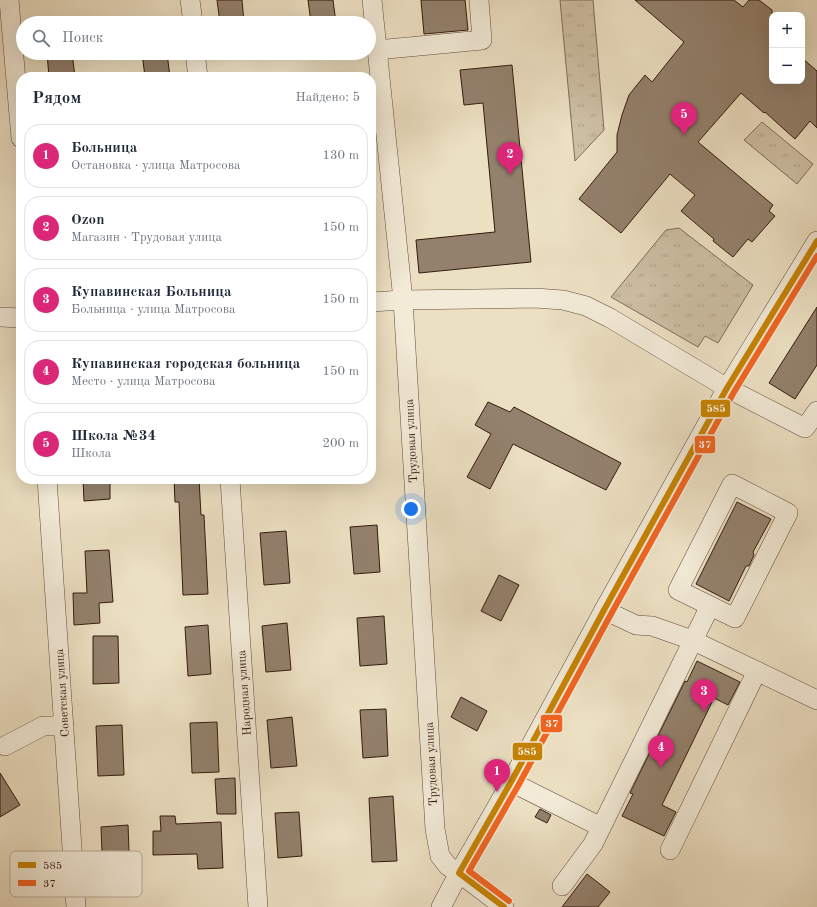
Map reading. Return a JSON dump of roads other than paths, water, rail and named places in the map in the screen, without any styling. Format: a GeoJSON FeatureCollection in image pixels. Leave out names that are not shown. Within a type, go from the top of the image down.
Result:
{"type":"FeatureCollection","features":[{"type":"Feature","properties":{"kind":"street"},"geometry":{"type":"LineString","coordinates":[[9,0],[16,80]]}},
{"type":"Feature","properties":{"kind":"street"},"geometry":{"type":"LineString","coordinates":[[190,0],[192,16]]}},
{"type":"Feature","properties":{"kind":"street","name":"Трудовая улица"},"geometry":{"type":"LineString","coordinates":[[372,0],[374,16]]}},
{"type":"Feature","properties":{"kind":"street"},"geometry":{"type":"LineString","coordinates":[[377,50],[482,40],[479,0]]}},
{"type":"Feature","properties":{"kind":"street","name":"Трудовая улица"},"geometry":{"type":"LineString","coordinates":[[376,40],[403,300],[435,829],[440,856],[448,866],[504,907]]}},
{"type":"Feature","properties":{"kind":"street"},"geometry":{"type":"LineString","coordinates":[[197,60],[198,72]]}},
{"type":"Feature","properties":{"kind":"street"},"geometry":{"type":"LineString","coordinates":[[437,907],[459,873],[511,782],[727,388],[817,241]]}},
{"type":"Feature","properties":{"kind":"street"},"geometry":{"type":"LineString","coordinates":[[376,302],[535,298],[564,300],[586,306],[610,318],[727,388],[805,428],[817,411]]}},
{"type":"Feature","properties":{"kind":"street"},"geometry":{"type":"LineString","coordinates":[[0,317],[16,318]]}},
{"type":"Feature","properties":{"kind":"street","name":"Советская улица"},"geometry":{"type":"LineString","coordinates":[[47,484],[72,851]]}},
{"type":"Feature","properties":{"kind":"street","name":"Народная улица"},"geometry":{"type":"LineString","coordinates":[[230,484],[258,907]]}},
{"type":"Feature","properties":{"kind":"street"},"geometry":{"type":"LineString","coordinates":[[732,484],[788,513],[735,618],[710,606],[678,590],[732,484]]}},
{"type":"Feature","properties":{"kind":"street"},"geometry":{"type":"LineString","coordinates":[[562,886],[593,844],[710,606]]}},
{"type":"Feature","properties":{"kind":"street"},"geometry":{"type":"LineString","coordinates":[[604,610],[636,625],[652,626],[692,640],[817,700]]}},
{"type":"Feature","properties":{"kind":"street"},"geometry":{"type":"LineString","coordinates":[[670,850],[757,671]]}},
{"type":"Feature","properties":{"kind":"street"},"geometry":{"type":"LineString","coordinates":[[5,746],[43,726],[64,726]]}},
{"type":"Feature","properties":{"kind":"street"},"geometry":{"type":"LineString","coordinates":[[511,782],[601,827]]}},
{"type":"Feature","properties":{"kind":"street","name":"Советская улица"},"geometry":{"type":"LineString","coordinates":[[75,897],[76,907]]}},
{"type":"Feature","properties":{"kind":"place","name":"Школа №34"},"geometry":{"type":"Point","coordinates":[684,135]}},
{"type":"Feature","properties":{"kind":"place","name":"Ozon"},"geometry":{"type":"Point","coordinates":[510,175]}},
{"type":"Feature","properties":{"kind":"place","name":"Купавинская Больница"},"geometry":{"type":"Point","coordinates":[704,712]}},
{"type":"Feature","properties":{"kind":"place","name":"Купавинская городская больница"},"geometry":{"type":"Point","coordinates":[661,768]}},
{"type":"Feature","properties":{"kind":"place","name":"Больница"},"geometry":{"type":"Point","coordinates":[497,792]}}]}
